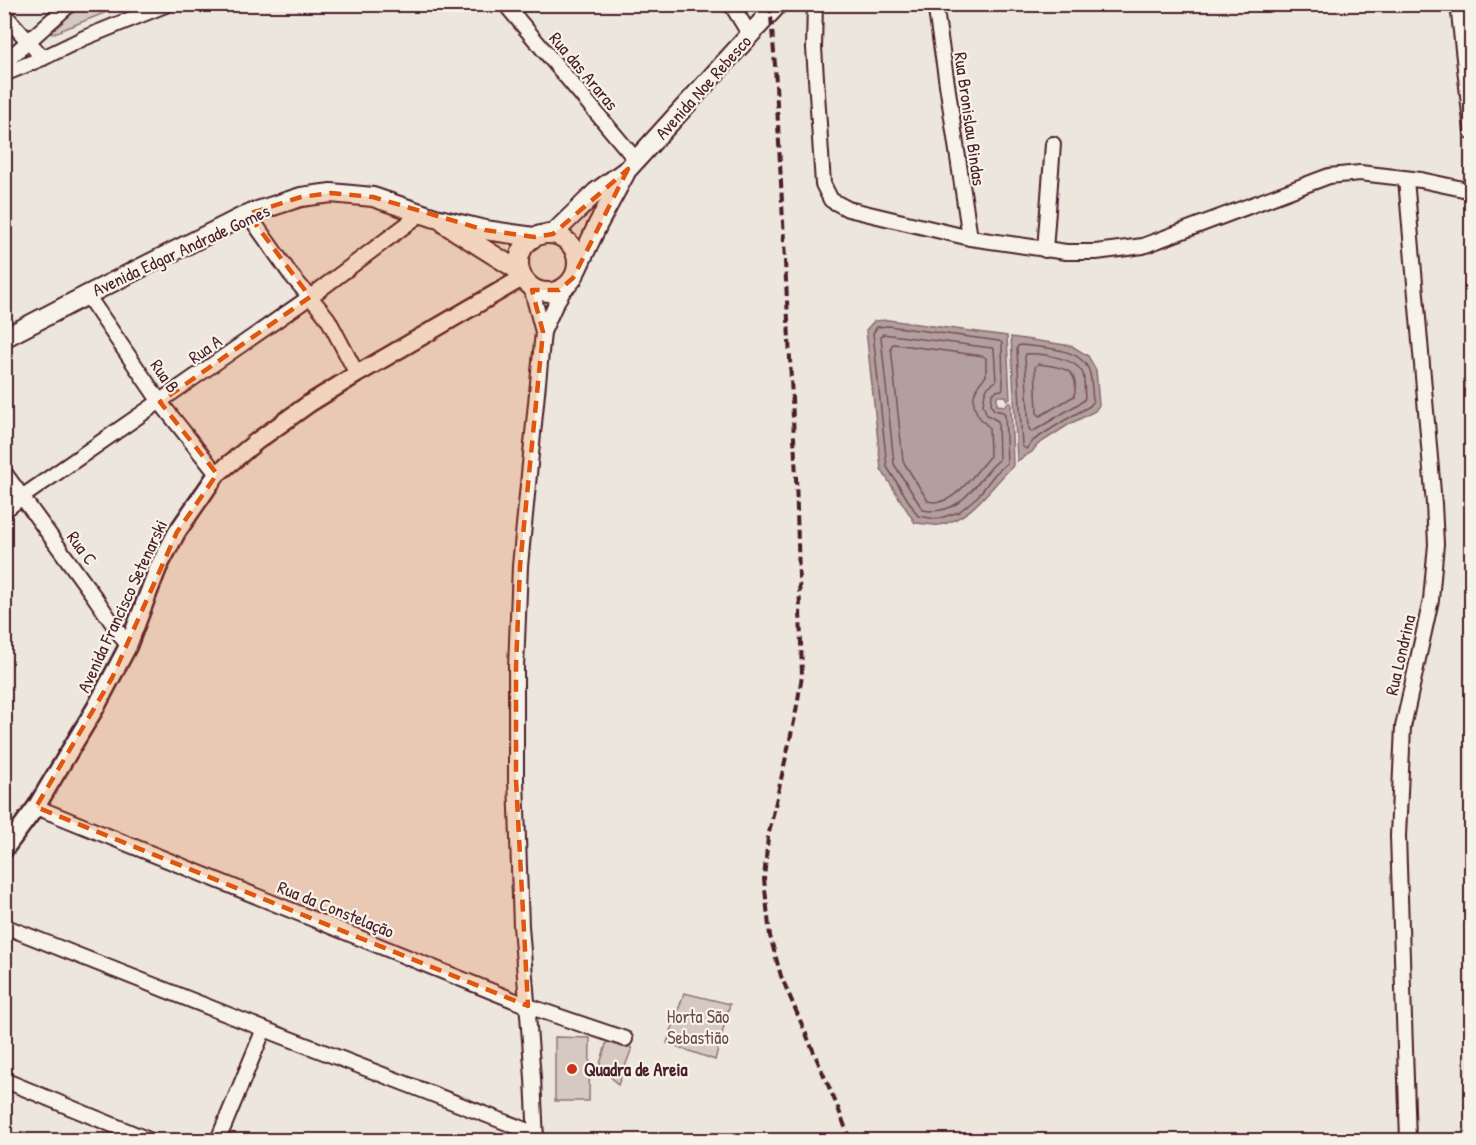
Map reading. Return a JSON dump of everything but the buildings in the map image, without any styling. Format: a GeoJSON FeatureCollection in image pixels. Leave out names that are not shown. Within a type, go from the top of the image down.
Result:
{"type":"FeatureCollection","features":[{"type":"Feature","properties":{"kind":"main road","name":"Avenida Noe Rebesco"},"geometry":{"type":"LineString","coordinates":[[553,234],[596,192],[632,164],[778,4]]}},
{"type":"Feature","properties":{"kind":"main road","name":"Avenida Noe Rebesco"},"geometry":{"type":"LineString","coordinates":[[577,269],[598,224],[632,164]]}},
{"type":"Feature","properties":{"kind":"main road","name":"Avenida Edgar Andrade Gomes"},"geometry":{"type":"LineString","coordinates":[[4,338],[249,214],[301,197],[331,193],[373,197],[485,230],[534,237]]}},
{"type":"Feature","properties":{"kind":"main road","name":"Avenida Edgar Andrade Gomes"},"geometry":{"type":"LineString","coordinates":[[428,215],[524,279]]}},
{"type":"Feature","properties":{"kind":"main road"},"geometry":{"type":"LineString","coordinates":[[553,234],[562,237],[575,251],[577,269],[567,285],[559,290],[540,291],[524,279],[518,261],[520,251],[534,237],[553,234]]}},
{"type":"Feature","properties":{"kind":"street"},"geometry":{"type":"LineString","coordinates":[[4,63],[70,4]]}},
{"type":"Feature","properties":{"kind":"street"},"geometry":{"type":"LineString","coordinates":[[4,74],[168,4]]}},
{"type":"Feature","properties":{"kind":"street","name":"Rua das Araras"},"geometry":{"type":"LineString","coordinates":[[505,4],[632,164]]}},
{"type":"Feature","properties":{"kind":"street"},"geometry":{"type":"LineString","coordinates":[[731,4],[750,35]]}},
{"type":"Feature","properties":{"kind":"street"},"geometry":{"type":"LineString","coordinates":[[815,4],[814,48],[823,184],[831,200],[848,209],[970,238],[1045,250],[1096,252],[1143,246],[1329,176],[1360,172],[1422,180],[1472,191]]}},
{"type":"Feature","properties":{"kind":"street","name":"Rua Bronislau Bindas"},"geometry":{"type":"LineString","coordinates":[[935,4],[970,238]]}},
{"type":"Feature","properties":{"kind":"street"},"geometry":{"type":"LineString","coordinates":[[1458,4],[1468,77],[1472,132]]}},
{"type":"Feature","properties":{"kind":"street"},"geometry":{"type":"LineString","coordinates":[[4,14],[43,58]]}},
{"type":"Feature","properties":{"kind":"street"},"geometry":{"type":"LineString","coordinates":[[1045,250],[1053,144]]}},
{"type":"Feature","properties":{"kind":"street","name":"Rua Londrina"},"geometry":{"type":"LineString","coordinates":[[1406,179],[1436,544],[1431,600],[1403,727],[1400,775],[1398,836],[1408,1140]]}},
{"type":"Feature","properties":{"kind":"street"},"geometry":{"type":"LineString","coordinates":[[249,214],[291,276],[328,319],[357,374]]}},
{"type":"Feature","properties":{"kind":"street","name":"Rua A"},"geometry":{"type":"LineString","coordinates":[[4,511],[428,215]]}},
{"type":"Feature","properties":{"kind":"street"},"geometry":{"type":"LineString","coordinates":[[524,279],[543,332]]}},
{"type":"Feature","properties":{"kind":"street","name":"Avenida Francisco Setenarski"},"geometry":{"type":"LineString","coordinates":[[4,850],[36,807],[96,707],[128,646],[162,559],[177,532],[217,474],[257,441],[357,374],[524,279]]}},
{"type":"Feature","properties":{"kind":"street"},"geometry":{"type":"LineString","coordinates":[[4,926],[536,1137],[521,926],[516,780],[516,667],[520,566],[543,332],[567,285]]}},
{"type":"Feature","properties":{"kind":"street","name":"Rua B"},"geometry":{"type":"LineString","coordinates":[[87,295],[160,402],[217,474]]}},
{"type":"Feature","properties":{"kind":"street","name":"Rua C"},"geometry":{"type":"LineString","coordinates":[[4,472],[128,646]]}},
{"type":"Feature","properties":{"kind":"street","name":"Rua da Constelação"},"geometry":{"type":"LineString","coordinates":[[36,807],[528,1006],[625,1039]]}},
{"type":"Feature","properties":{"kind":"street"},"geometry":{"type":"LineString","coordinates":[[218,1140],[264,1029]]}},
{"type":"Feature","properties":{"kind":"street"},"geometry":{"type":"LineString","coordinates":[[4,1080],[149,1140]]}},
{"type":"Feature","properties":{"kind":"highlighted area"},"geometry":{"type":"Polygon","coordinates":[[[628,169],[573,278],[559,290],[532,290],[543,332],[520,566],[516,667],[516,780],[528,1006],[36,807],[112,678],[177,532],[217,474],[160,402],[310,297],[248,214],[301,197],[331,193],[373,197],[485,230],[534,237],[553,234],[628,169]]]}},
{"type":"Feature","properties":{"kind":"green space"},"geometry":{"type":"Polygon","coordinates":[[[76,5],[124,5],[52,34],[48,32],[76,5]]]}},
{"type":"Feature","properties":{"kind":"green space","name":"Horta São Sebastião"},"geometry":{"type":"Polygon","coordinates":[[[684,993],[730,1004],[715,1060],[667,1043],[684,993]]]}},
{"type":"Feature","properties":{"kind":"green space","name":"Quadra de Areia"},"geometry":{"type":"Polygon","coordinates":[[[555,1037],[590,1038],[589,1101],[555,1101],[555,1037]]]}},
{"type":"Feature","properties":{"kind":"green space"},"geometry":{"type":"Polygon","coordinates":[[[608,1038],[632,1048],[618,1085],[600,1064],[608,1038]]]}},
{"type":"Feature","properties":{"kind":"water"},"geometry":{"type":"Polygon","coordinates":[[[888,320],[1007,336],[1010,399],[1007,400],[1006,396],[997,396],[997,405],[1006,406],[1007,403],[1011,403],[1013,466],[980,501],[951,522],[939,525],[915,523],[881,469],[866,330],[874,321],[888,320]]]}},
{"type":"Feature","properties":{"kind":"water"},"geometry":{"type":"Polygon","coordinates":[[[1011,337],[1072,346],[1088,356],[1096,370],[1099,405],[1095,411],[1068,425],[1017,461],[1011,337]]]}},
{"type":"Feature","properties":{"kind":"railway"},"geometry":{"type":"LineString","coordinates":[[770,4],[796,477],[802,676],[768,837],[764,879],[770,936],[781,976],[850,1140]]}},
{"type":"Feature","properties":{"kind":"place","name":"Quadra de Areia"},"geometry":{"type":"Point","coordinates":[572,1069]}}]}
